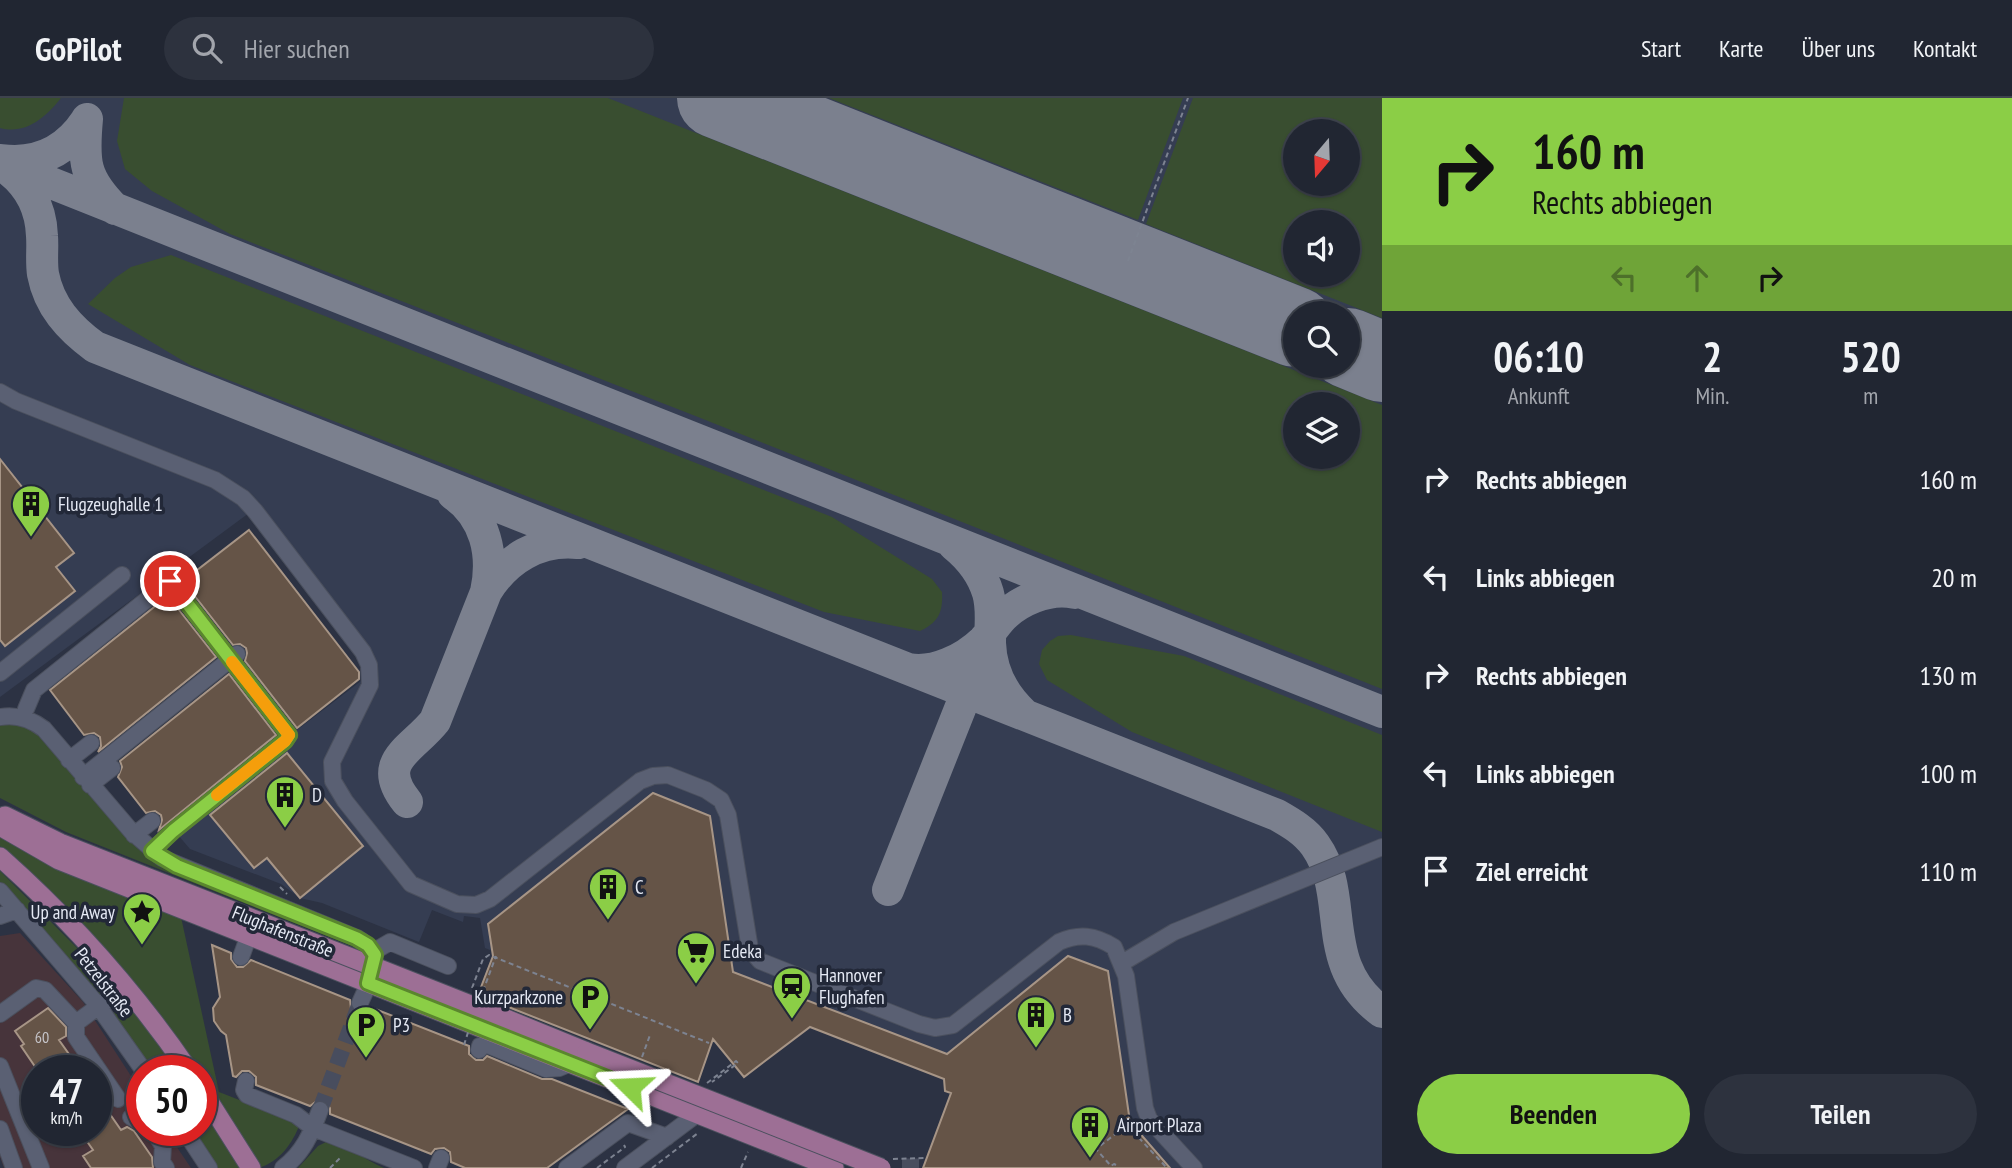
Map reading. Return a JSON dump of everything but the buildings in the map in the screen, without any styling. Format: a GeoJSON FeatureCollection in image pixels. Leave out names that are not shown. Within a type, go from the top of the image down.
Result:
{"type":"FeatureCollection","features":[{"type":"Feature","properties":{"kind":"main road","name":"Flughafenstraße"},"geometry":{"type":"LineString","coordinates":[[0,813],[50,839],[122,868],[636,1071],[886,1164]]}},
{"type":"Feature","properties":{"kind":"main road","name":"Flughafenstraße"},"geometry":{"type":"LineString","coordinates":[[0,826],[59,860],[571,1063],[702,1120],[834,1168]]}},
{"type":"Feature","properties":{"kind":"main road"},"geometry":{"type":"LineString","coordinates":[[0,857],[62,916],[126,986],[177,1055]]}},
{"type":"Feature","properties":{"kind":"main road"},"geometry":{"type":"LineString","coordinates":[[217,1114],[251,1168]]}},
{"type":"Feature","properties":{"kind":"street"},"geometry":{"type":"LineString","coordinates":[[0,392],[16,401],[215,480],[243,498],[255,510],[363,652],[369,664],[370,685],[332,762],[333,781],[345,801],[403,876],[422,890],[457,904],[477,905],[490,900],[640,781],[653,776],[668,775],[706,790],[721,800],[728,815],[750,948],[760,961],[919,1024],[935,1028],[953,1025],[1059,942],[1070,937],[1092,937],[1114,947],[1126,976],[1145,1108],[1149,1119],[1194,1168]]}},
{"type":"Feature","properties":{"kind":"street"},"geometry":{"type":"LineString","coordinates":[[0,673],[122,575]]}},
{"type":"Feature","properties":{"kind":"street"},"geometry":{"type":"LineString","coordinates":[[23,713],[34,690],[170,581],[234,656],[289,735],[152,851]]}},
{"type":"Feature","properties":{"kind":"street"},"geometry":{"type":"LineString","coordinates":[[87,781],[234,656]]}},
{"type":"Feature","properties":{"kind":"street"},"geometry":{"type":"LineString","coordinates":[[0,717],[23,713],[50,690]]}},
{"type":"Feature","properties":{"kind":"street"},"geometry":{"type":"LineString","coordinates":[[23,713],[44,729],[134,835],[152,851],[177,866],[368,945],[373,952],[374,965],[360,1003]]}},
{"type":"Feature","properties":{"kind":"street"},"geometry":{"type":"LineString","coordinates":[[69,760],[91,743]]}},
{"type":"Feature","properties":{"kind":"street"},"geometry":{"type":"LineString","coordinates":[[87,781],[111,768]]}},
{"type":"Feature","properties":{"kind":"street"},"geometry":{"type":"LineString","coordinates":[[134,835],[152,821]]}},
{"type":"Feature","properties":{"kind":"street"},"geometry":{"type":"LineString","coordinates":[[1122,963],[1174,932],[1382,846]]}},
{"type":"Feature","properties":{"kind":"street","name":"Petzelstraße"},"geometry":{"type":"LineString","coordinates":[[0,891],[99,1007],[134,1055]]}},
{"type":"Feature","properties":{"kind":"street"},"geometry":{"type":"LineString","coordinates":[[0,916],[17,910]]}},
{"type":"Feature","properties":{"kind":"street"},"geometry":{"type":"LineString","coordinates":[[241,957],[249,935]]}},
{"type":"Feature","properties":{"kind":"street"},"geometry":{"type":"LineString","coordinates":[[373,952],[390,942],[448,966]]}},
{"type":"Feature","properties":{"kind":"street"},"geometry":{"type":"LineString","coordinates":[[76,1023],[126,986]]}},
{"type":"Feature","properties":{"kind":"street"},"geometry":{"type":"LineString","coordinates":[[0,1013],[36,988],[45,990],[76,1023],[76,1037],[118,1099]]}},
{"type":"Feature","properties":{"kind":"street"},"geometry":{"type":"LineString","coordinates":[[479,1050],[480,1046],[488,1045],[520,1062],[553,1069],[571,1063]]}},
{"type":"Feature","properties":{"kind":"street"},"geometry":{"type":"LineString","coordinates":[[0,1066],[41,1168]]}},
{"type":"Feature","properties":{"kind":"street"},"geometry":{"type":"LineString","coordinates":[[246,1081],[244,1090],[247,1096],[296,1115],[313,1128],[414,1168]]}},
{"type":"Feature","properties":{"kind":"street"},"geometry":{"type":"LineString","coordinates":[[283,1168],[306,1144],[320,1110]]}},
{"type":"Feature","properties":{"kind":"street"},"geometry":{"type":"LineString","coordinates":[[625,1168],[667,1137],[702,1120]]}},
{"type":"Feature","properties":{"kind":"street"},"geometry":{"type":"LineString","coordinates":[[567,1168],[628,1123],[667,1137]]}},
{"type":"Feature","properties":{"kind":"street"},"geometry":{"type":"LineString","coordinates":[[0,1129],[14,1168]]}},
{"type":"Feature","properties":{"kind":"street"},"geometry":{"type":"LineString","coordinates":[[163,1146],[162,1162],[166,1168]]}},
{"type":"Feature","properties":{"kind":"street"},"geometry":{"type":"LineString","coordinates":[[194,1146],[206,1167]]}},
{"type":"Feature","properties":{"kind":"path"},"geometry":{"type":"LineString","coordinates":[[1128,261],[1188,98]]}},
{"type":"Feature","properties":{"kind":"path"},"geometry":{"type":"LineString","coordinates":[[471,991],[483,959],[489,955],[709,1043]]}},
{"type":"Feature","properties":{"kind":"path"},"geometry":{"type":"LineString","coordinates":[[636,1071],[650,1035]]}},
{"type":"Feature","properties":{"kind":"path"},"geometry":{"type":"LineString","coordinates":[[699,1089],[736,1060],[738,1063],[709,1085]]}},
{"type":"Feature","properties":{"kind":"path"},"geometry":{"type":"LineString","coordinates":[[652,1168],[702,1120]]}},
{"type":"Feature","properties":{"kind":"path"},"geometry":{"type":"LineString","coordinates":[[1116,1165],[1111,1166],[1096,1149],[1127,1125],[1167,1168]]}},
{"type":"Feature","properties":{"kind":"path"},"geometry":{"type":"LineString","coordinates":[[330,1168],[346,1153],[350,1143]]}},
{"type":"Feature","properties":{"kind":"path"},"geometry":{"type":"LineString","coordinates":[[741,1168],[751,1144]]}},
{"type":"Feature","properties":{"kind":"path"},"geometry":{"type":"LineString","coordinates":[[597,1168],[620,1151]]}},
{"type":"Feature","properties":{"kind":"path"},"geometry":{"type":"LineString","coordinates":[[886,1164],[907,1157],[927,1158]]}},
{"type":"Feature","properties":{"kind":"shaded area"},"geometry":{"type":"Polygon","coordinates":[[[0,98],[1382,98],[1382,1168],[1110,1168],[1093,1150],[945,1091],[944,1079],[810,1027],[744,1077],[717,1044],[485,948],[480,918],[464,916],[463,922],[432,910],[419,942],[322,903],[300,898],[281,884],[190,849],[178,835],[291,742],[297,730],[365,678],[358,655],[249,513],[0,697],[0,98]]]}},
{"type":"Feature","properties":{"kind":"shaded area"},"geometry":{"type":"Polygon","coordinates":[[[20,933],[83,1002],[126,1068],[126,1146],[176,1146],[191,1168],[4,1168],[0,1157],[0,936],[20,933]]]}},
{"type":"Feature","properties":{"kind":"green space"},"geometry":{"type":"Polygon","coordinates":[[[0,98],[61,98],[35,123],[9,130],[0,128],[0,98]]]}},
{"type":"Feature","properties":{"kind":"green space"},"geometry":{"type":"Polygon","coordinates":[[[124,98],[608,98],[1283,366],[1283,378],[1314,378],[1349,392],[1283,392],[1283,469],[1360,469],[1360,396],[1382,405],[1382,689],[230,234],[152,191],[125,169],[117,141],[124,98]]]}},
{"type":"Feature","properties":{"kind":"green space"},"geometry":{"type":"Polygon","coordinates":[[[829,98],[1183,98],[1138,220],[829,98]]]}},
{"type":"Feature","properties":{"kind":"green space"},"geometry":{"type":"Polygon","coordinates":[[[1193,98],[1382,98],[1382,318],[1360,309],[1360,301],[1339,301],[1304,287],[1360,287],[1360,210],[1283,210],[1283,279],[1146,224],[1193,98]]]}},
{"type":"Feature","properties":{"kind":"green space"},"geometry":{"type":"Polygon","coordinates":[[[171,255],[832,517],[932,579],[942,592],[939,616],[920,631],[824,612],[190,365],[88,304],[131,267],[171,255]]]}},
{"type":"Feature","properties":{"kind":"green space"},"geometry":{"type":"Polygon","coordinates":[[[1071,635],[1184,656],[1382,735],[1382,832],[1132,732],[1047,680],[1039,664],[1042,650],[1058,636],[1071,635]]]}},
{"type":"Feature","properties":{"kind":"green space"},"geometry":{"type":"Polygon","coordinates":[[[14,721],[37,734],[138,849],[167,868],[355,944],[362,950],[66,832],[0,798],[0,723],[14,721]]]}},
{"type":"Feature","properties":{"kind":"green space"},"geometry":{"type":"Polygon","coordinates":[[[0,833],[181,917],[211,1055],[183,1055],[41,883],[0,846],[0,833]]]}},
{"type":"Feature","properties":{"kind":"green space"},"geometry":{"type":"Polygon","coordinates":[[[0,871],[116,987],[98,996],[0,883],[0,871]]]}},
{"type":"Feature","properties":{"kind":"green space"},"geometry":{"type":"Polygon","coordinates":[[[125,1001],[168,1055],[141,1055],[114,1017],[114,1008],[125,1001]]]}},
{"type":"Feature","properties":{"kind":"green space"},"geometry":{"type":"Polygon","coordinates":[[[217,1083],[219,1092],[300,1124],[289,1145],[279,1156],[259,1168],[217,1103],[217,1083]]]}},
{"type":"Feature","properties":{"kind":"green space"},"geometry":{"type":"Polygon","coordinates":[[[217,1127],[243,1168],[216,1168],[202,1146],[217,1146],[217,1127]]]}},
{"type":"Feature","properties":{"kind":"green space"},"geometry":{"type":"Polygon","coordinates":[[[326,1142],[349,1150],[384,1168],[298,1168],[318,1146],[326,1142]]]}},
{"type":"Feature","properties":{"kind":"taxiway"},"geometry":{"type":"LineString","coordinates":[[87,119],[85,147],[91,178],[115,209]]}},
{"type":"Feature","properties":{"kind":"taxiway"},"geometry":{"type":"LineString","coordinates":[[1,160],[27,160],[50,154],[69,140],[86,121]]}},
{"type":"Feature","properties":{"kind":"taxiway"},"geometry":{"type":"LineString","coordinates":[[0,164],[24,186],[39,214],[43,274],[55,306],[69,324],[95,347],[1287,821],[1311,840],[1326,865],[1332,886],[1342,952],[1349,973],[1362,993],[1382,1012]]}},
{"type":"Feature","properties":{"kind":"taxiway"},"geometry":{"type":"LineString","coordinates":[[11,167],[1382,712]]}},
{"type":"Feature","properties":{"kind":"taxiway"},"geometry":{"type":"LineString","coordinates":[[453,494],[473,514],[485,538],[489,564],[486,592]]}},
{"type":"Feature","properties":{"kind":"taxiway"},"geometry":{"type":"LineString","coordinates":[[407,802],[398,788],[394,776],[395,766],[407,749],[435,721],[486,592],[503,570],[525,554],[550,544],[578,543]]}},
{"type":"Feature","properties":{"kind":"taxiway"},"geometry":{"type":"LineString","coordinates":[[954,545],[975,566],[988,593],[991,654],[996,674],[1005,692],[1025,715]]}},
{"type":"Feature","properties":{"kind":"taxiway"},"geometry":{"type":"LineString","coordinates":[[908,669],[938,667],[967,654],[983,641],[1007,613],[1034,597],[1055,592],[1075,593]]}},
{"type":"Feature","properties":{"kind":"taxiway"},"geometry":{"type":"LineString","coordinates":[[888,890],[991,631]]}},
{"type":"Feature","properties":{"kind":"runway"},"geometry":{"type":"LineString","coordinates":[[717,98],[1283,322]]}},
{"type":"Feature","properties":{"kind":"runway"},"geometry":{"type":"LineString","coordinates":[[1360,353],[1382,362]]}},
{"type":"Feature","properties":{"kind":"tunnel"},"geometry":{"type":"LineString","coordinates":[[320,1110],[360,1003]]}},
{"type":"Feature","properties":{"kind":"tunnel"},"geometry":{"type":"LineString","coordinates":[[902,1168],[919,1168]]}},
{"type":"Feature","properties":{"kind":"slow traffic"},"geometry":{"type":"LineString","coordinates":[[217,795],[289,735],[232,662]]}},
{"type":"Feature","properties":{"kind":"place","name":"Flugzeughalle 1"},"geometry":{"type":"Point","coordinates":[31,538]}},
{"type":"Feature","properties":{"kind":"place","name":"D"},"geometry":{"type":"Point","coordinates":[285,829]}},
{"type":"Feature","properties":{"kind":"place","name":"C"},"geometry":{"type":"Point","coordinates":[608,921]}},
{"type":"Feature","properties":{"kind":"place","name":"Up and Away"},"geometry":{"type":"Point","coordinates":[142,946]}},
{"type":"Feature","properties":{"kind":"place","name":"Edeka"},"geometry":{"type":"Point","coordinates":[696,985]}},
{"type":"Feature","properties":{"kind":"place","name":"Hannover Flughafen"},"geometry":{"type":"Point","coordinates":[792,1020]}},
{"type":"Feature","properties":{"kind":"place","name":"Kurzparkzone"},"geometry":{"type":"Point","coordinates":[590,1031]}},
{"type":"Feature","properties":{"kind":"place","name":"B"},"geometry":{"type":"Point","coordinates":[1036,1049]}},
{"type":"Feature","properties":{"kind":"place","name":"P3"},"geometry":{"type":"Point","coordinates":[366,1059]}},
{"type":"Feature","properties":{"kind":"place","name":"Airport Plaza"},"geometry":{"type":"Point","coordinates":[1090,1159]}},
{"type":"Feature","properties":{"kind":"route"},"geometry":{"type":"LineString","coordinates":[[170,581],[289,735],[152,851],[177,866],[368,945],[375,955],[368,983],[630,1087]]}}]}
